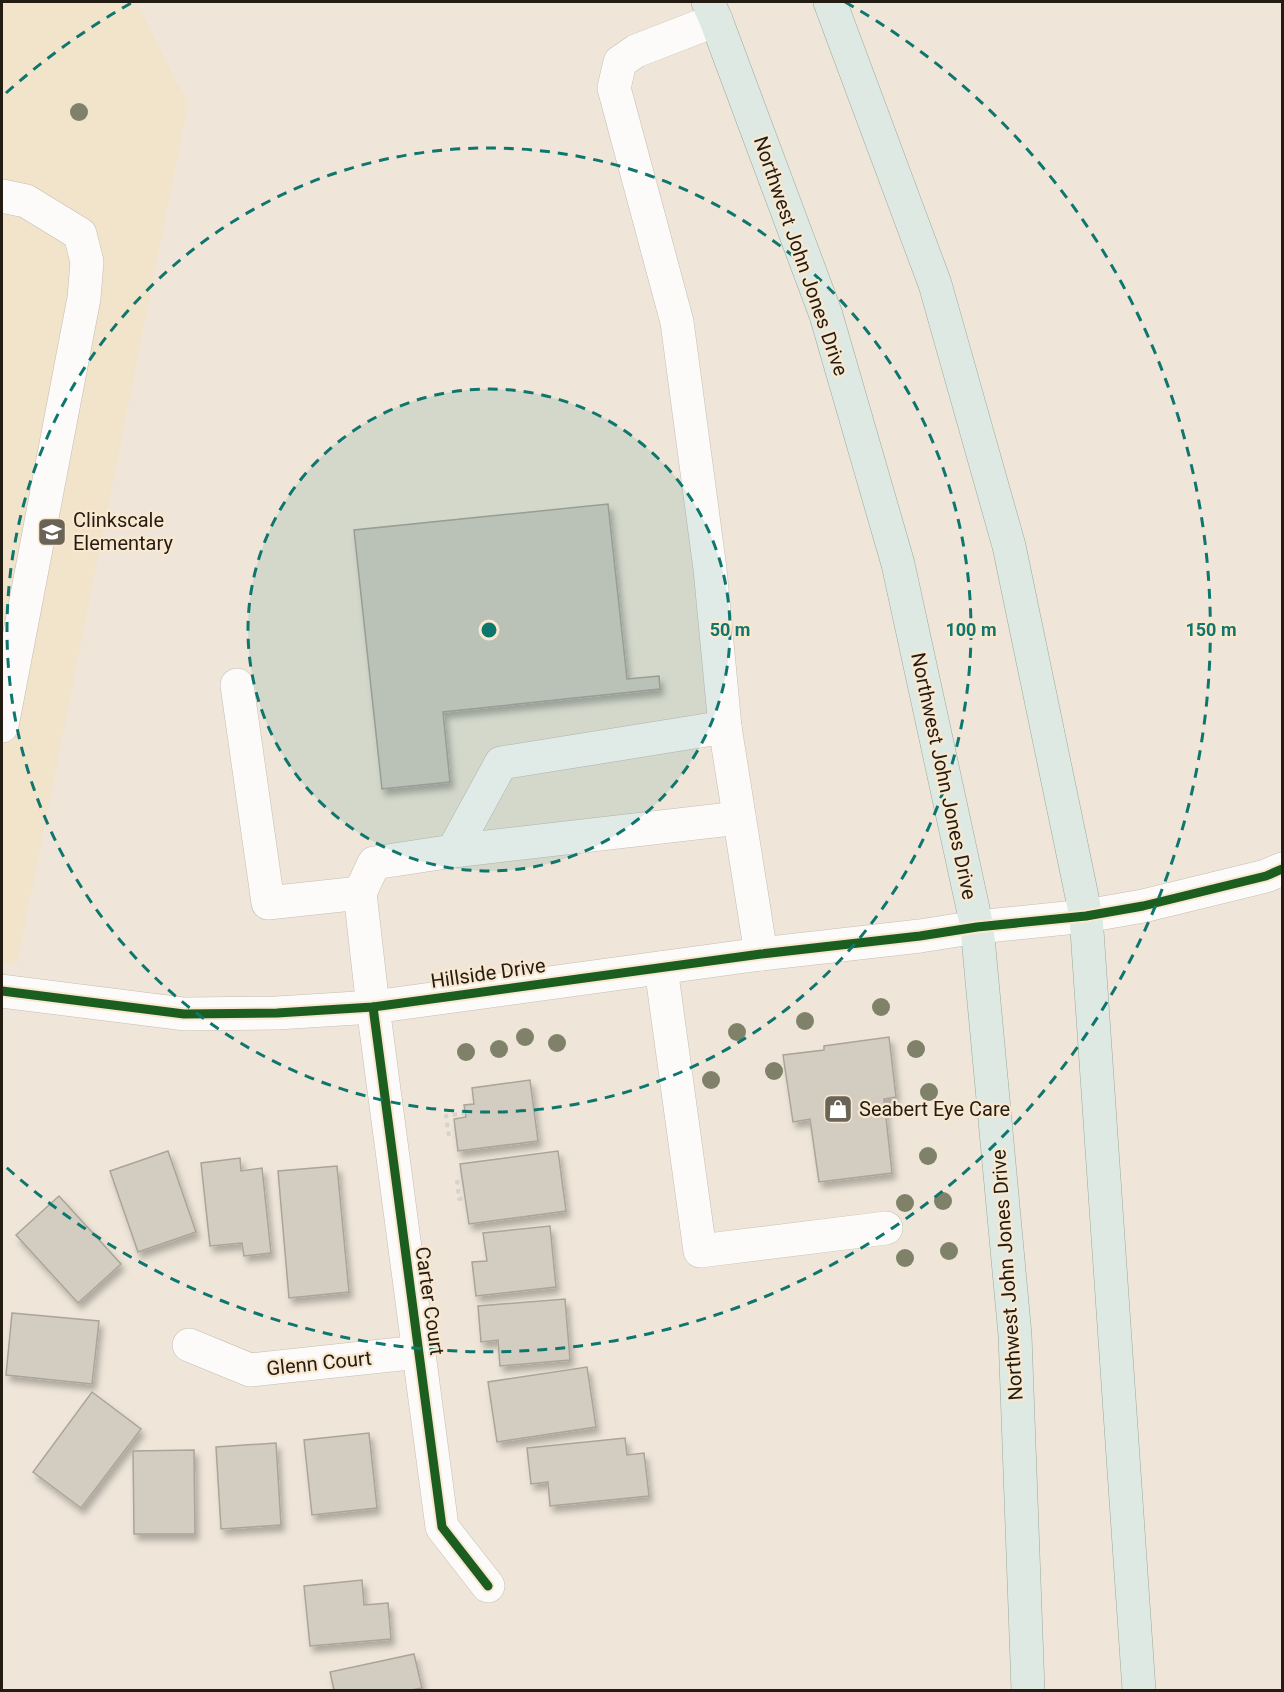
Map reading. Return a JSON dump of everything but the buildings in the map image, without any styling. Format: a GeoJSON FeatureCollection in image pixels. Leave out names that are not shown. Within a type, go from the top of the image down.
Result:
{"type":"FeatureCollection","features":[{"type":"Feature","properties":{"kind":"main road"},"geometry":{"type":"LineString","coordinates":[[830,2],[935,284],[1009,546],[1086,916],[1139,1690]]}},
{"type":"Feature","properties":{"kind":"main road","name":"Northwest John Jones Drive"},"geometry":{"type":"LineString","coordinates":[[712,11],[826,315],[892,541],[977,927],[1015,1335],[1027,1676]]}},
{"type":"Feature","properties":{"kind":"street"},"geometry":{"type":"LineString","coordinates":[[712,11],[636,51],[620,62],[614,88],[677,322],[710,569],[725,727],[761,954]]}},
{"type":"Feature","properties":{"kind":"street"},"geometry":{"type":"LineString","coordinates":[[2,196],[26,201],[80,234],[87,262],[84,298],[2,726]]}},
{"type":"Feature","properties":{"kind":"street"},"geometry":{"type":"LineString","coordinates":[[237,685],[268,903],[360,893],[374,863],[453,851],[739,818]]}},
{"type":"Feature","properties":{"kind":"street"},"geometry":{"type":"LineString","coordinates":[[453,851],[501,763],[725,727]]}},
{"type":"Feature","properties":{"kind":"street","name":"Hillside Drive"},"geometry":{"type":"LineString","coordinates":[[2,991],[184,1014],[277,1013],[373,1007],[761,954],[1086,916],[1155,903],[1266,876],[1282,869]]}},
{"type":"Feature","properties":{"kind":"street","name":"Carter Court"},"geometry":{"type":"LineString","coordinates":[[360,893],[442,1527],[488,1586]]}},
{"type":"Feature","properties":{"kind":"street"},"geometry":{"type":"LineString","coordinates":[[661,968],[700,1251],[886,1228]]}},
{"type":"Feature","properties":{"kind":"street","name":"Glenn Court"},"geometry":{"type":"LineString","coordinates":[[189,1345],[250,1370],[419,1352]]}},
{"type":"Feature","properties":{"kind":"path"},"geometry":{"type":"LineString","coordinates":[[449,1136],[446,1116],[465,1113]]}},
{"type":"Feature","properties":{"kind":"path"},"geometry":{"type":"LineString","coordinates":[[457,1180],[459,1199],[465,1198]]}},
{"type":"Feature","properties":{"kind":"shaded area","name":"Clinkscale Elementary"},"geometry":{"type":"Polygon","coordinates":[[[2,2],[136,2],[175,80],[189,101],[17,964],[2,962],[2,2]]]}},
{"type":"Feature","properties":{"kind":"cycle path"},"geometry":{"type":"LineString","coordinates":[[2,991],[184,1014],[277,1013],[373,1007],[761,954],[1086,916],[1143,906],[1266,876],[1282,869]]}},
{"type":"Feature","properties":{"kind":"cycle path"},"geometry":{"type":"LineString","coordinates":[[373,1007],[442,1527],[488,1586]]}},
{"type":"Feature","properties":{"kind":"place","name":"Clinkscale Elementary"},"geometry":{"type":"Point","coordinates":[52,532]}},
{"type":"Feature","properties":{"kind":"place","name":"Seabert Eye Care"},"geometry":{"type":"Point","coordinates":[838,1109]}}]}
